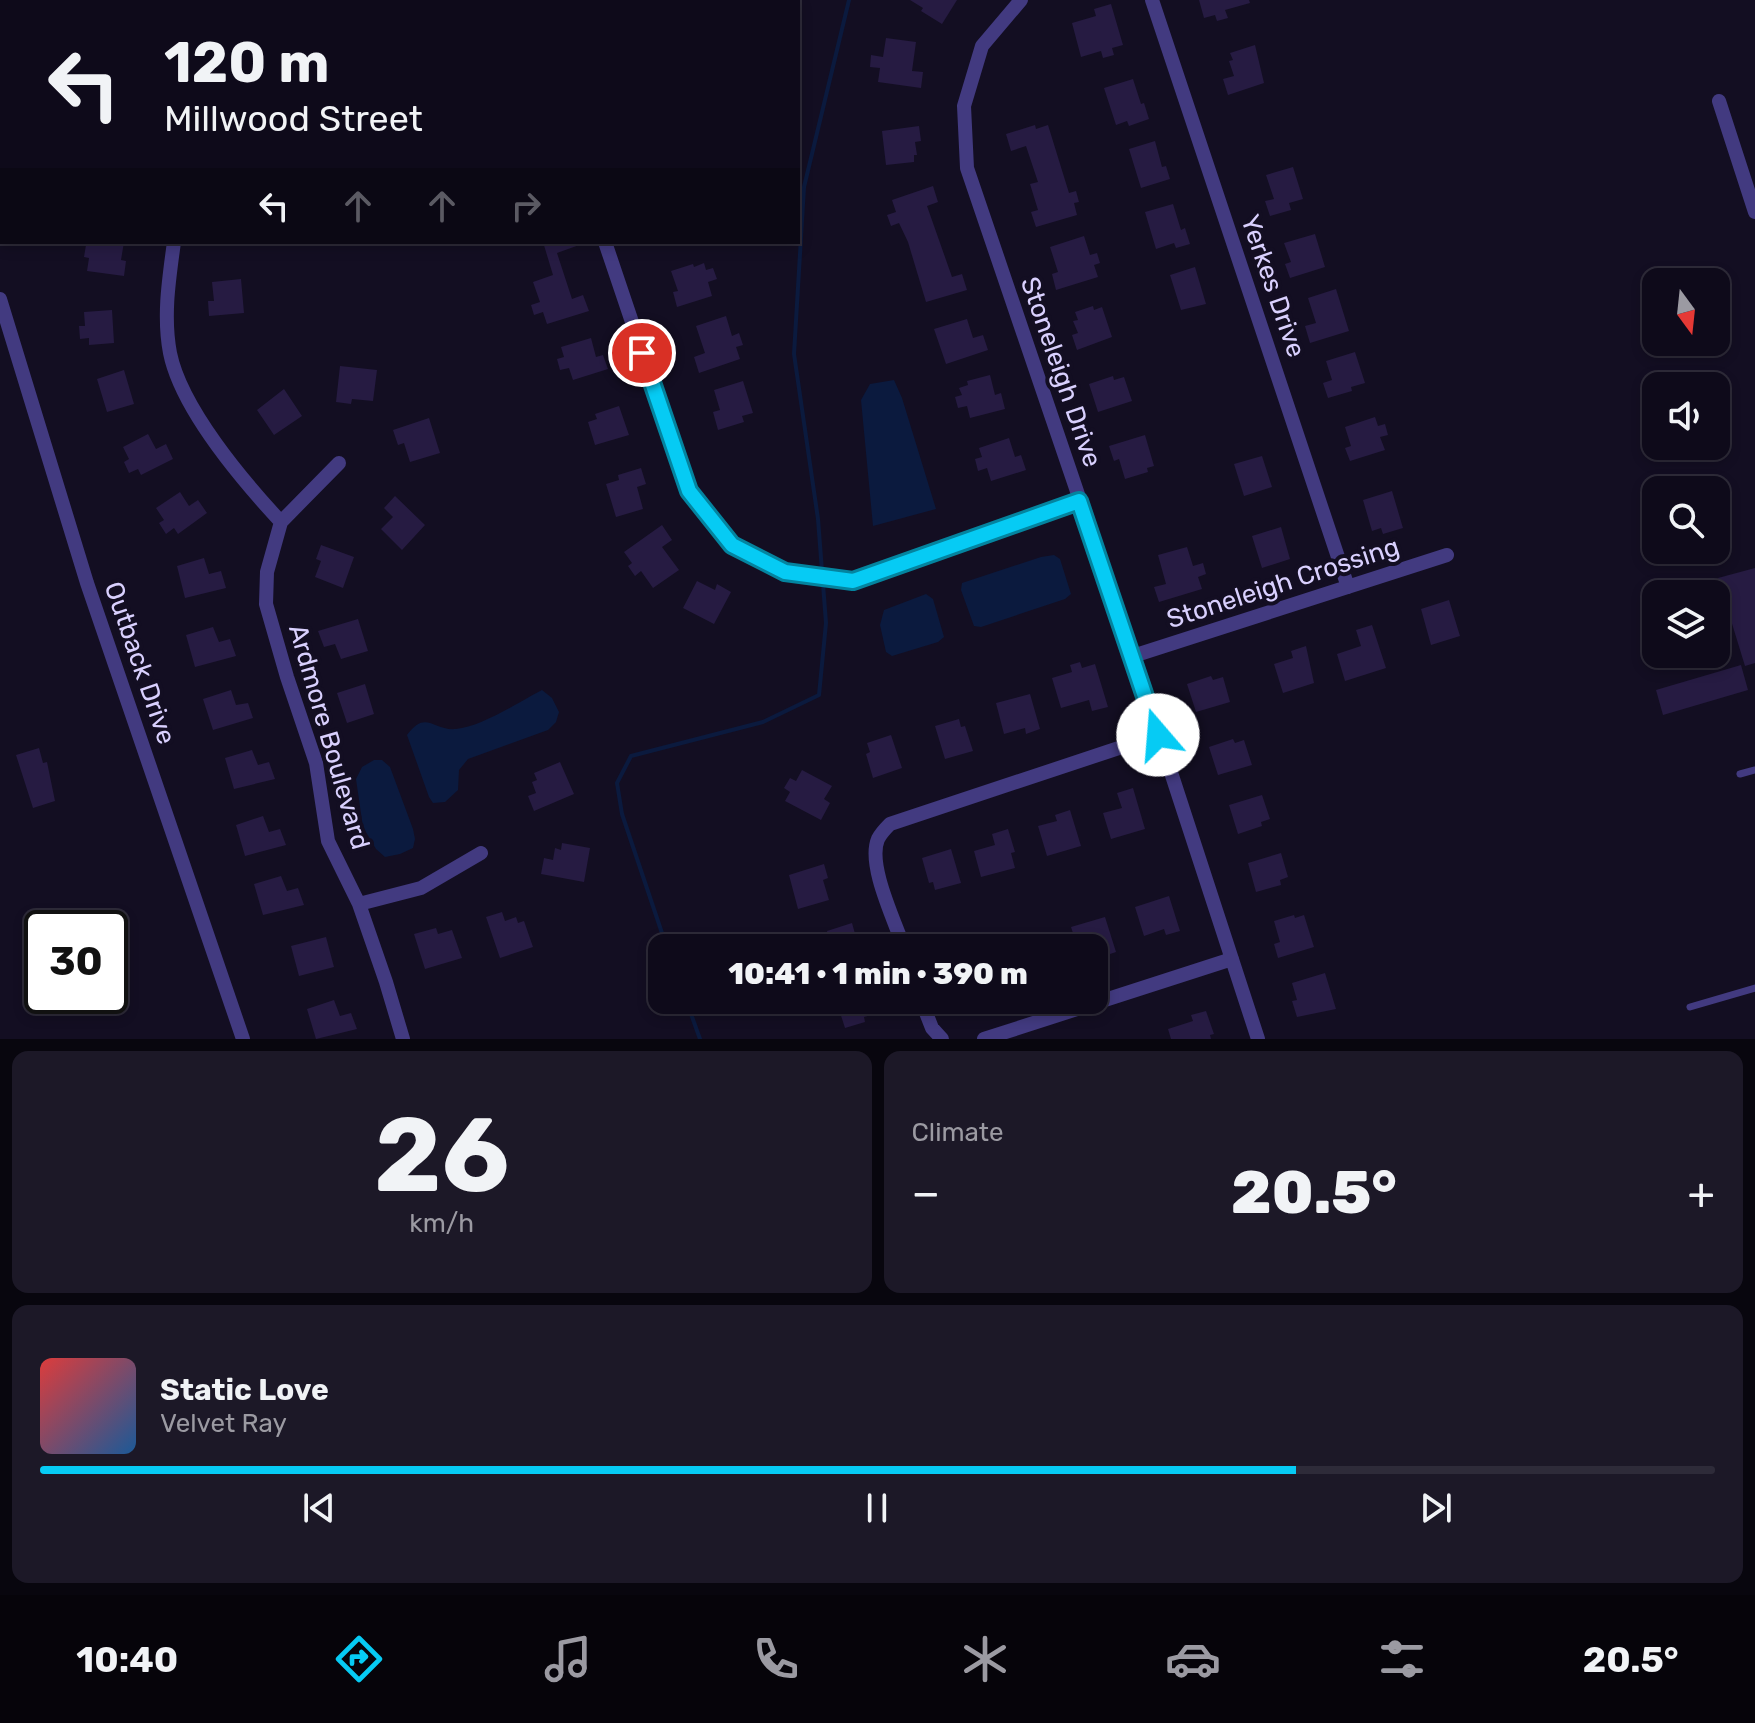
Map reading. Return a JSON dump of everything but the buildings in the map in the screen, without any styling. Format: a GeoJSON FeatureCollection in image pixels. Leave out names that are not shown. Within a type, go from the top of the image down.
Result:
{"type":"FeatureCollection","features":[{"type":"Feature","properties":{"kind":"street","name":"Stoneleigh Drive"},"geometry":{"type":"LineString","coordinates":[[1021,0],[982,46],[964,106],[967,168],[1133,656],[1258,1039]]}},
{"type":"Feature","properties":{"kind":"street","name":"Yerkes Drive"},"geometry":{"type":"LineString","coordinates":[[1152,0],[1348,587]]}},
{"type":"Feature","properties":{"kind":"street"},"geometry":{"type":"LineString","coordinates":[[1719,101],[1755,212]]}},
{"type":"Feature","properties":{"kind":"street"},"geometry":{"type":"LineString","coordinates":[[174,244],[166,318],[170,355],[185,394],[240,477],[281,522]]}},
{"type":"Feature","properties":{"kind":"street"},"geometry":{"type":"LineString","coordinates":[[606,244],[689,491],[732,545],[785,572],[853,581],[1079,501]]}},
{"type":"Feature","properties":{"kind":"street","name":"Outback Drive"},"geometry":{"type":"LineString","coordinates":[[0,299],[87,583],[243,1039]]}},
{"type":"Feature","properties":{"kind":"street","name":"Ardmore Boulevard"},"geometry":{"type":"LineString","coordinates":[[339,463],[281,522],[267,572],[266,604],[316,763],[328,841],[359,904],[403,1039]]}},
{"type":"Feature","properties":{"kind":"street","name":"Stoneleigh Crossing"},"geometry":{"type":"LineString","coordinates":[[1133,656],[1447,555]]}},
{"type":"Feature","properties":{"kind":"street"},"geometry":{"type":"LineString","coordinates":[[899,934],[877,870],[875,853],[879,836],[890,824],[1158,735]]}},
{"type":"Feature","properties":{"kind":"street"},"geometry":{"type":"LineString","coordinates":[[359,904],[421,888],[481,853]]}},
{"type":"Feature","properties":{"kind":"street"},"geometry":{"type":"LineString","coordinates":[[984,1039],[1232,959]]}},
{"type":"Feature","properties":{"kind":"street"},"geometry":{"type":"LineString","coordinates":[[926,1014],[932,1028],[942,1039]]}},
{"type":"Feature","properties":{"kind":"lane"},"geometry":{"type":"LineString","coordinates":[[1740,774],[1755,770]]}},
{"type":"Feature","properties":{"kind":"lane"},"geometry":{"type":"LineString","coordinates":[[1690,1007],[1755,988]]}},
{"type":"Feature","properties":{"kind":"water"},"geometry":{"type":"Polygon","coordinates":[[[894,380],[936,509],[873,526],[861,400],[870,384],[894,380]]]}},
{"type":"Feature","properties":{"kind":"water"},"geometry":{"type":"Polygon","coordinates":[[[1054,555],[1060,559],[1071,594],[1065,599],[981,627],[974,626],[961,590],[962,583],[1054,555]]]}},
{"type":"Feature","properties":{"kind":"water"},"geometry":{"type":"Polygon","coordinates":[[[926,594],[933,599],[944,637],[938,642],[892,656],[886,652],[880,625],[884,610],[926,594]]]}},
{"type":"Feature","properties":{"kind":"water"},"geometry":{"type":"Polygon","coordinates":[[[542,690],[552,698],[559,712],[556,722],[548,730],[468,759],[459,770],[458,790],[445,802],[433,803],[407,735],[414,727],[425,722],[448,729],[466,727],[488,719],[542,690]]]}},
{"type":"Feature","properties":{"kind":"water"},"geometry":{"type":"Polygon","coordinates":[[[374,760],[382,760],[390,767],[415,839],[413,848],[385,857],[376,849],[363,827],[356,779],[362,767],[374,760]]]}},
{"type":"Feature","properties":{"kind":"waterway"},"geometry":{"type":"LineString","coordinates":[[662,934],[622,814],[617,783],[631,756],[763,722],[819,695],[826,623],[818,519],[794,354],[804,187],[849,0]]}},
{"type":"Feature","properties":{"kind":"waterway"},"geometry":{"type":"LineString","coordinates":[[691,1014],[700,1039]]}},
{"type":"Feature","properties":{"kind":"route"},"geometry":{"type":"LineString","coordinates":[[642,353],[689,491],[732,545],[785,572],[853,581],[1079,501],[1158,735]]}}]}
